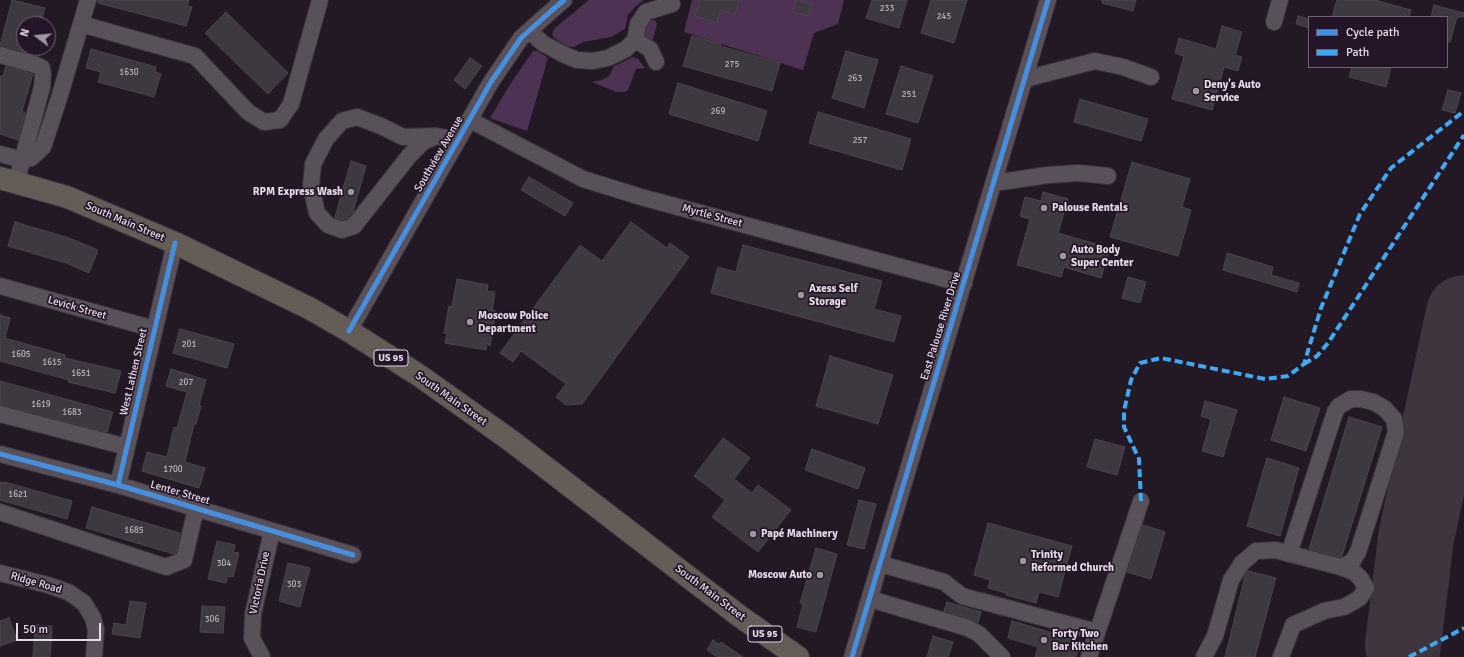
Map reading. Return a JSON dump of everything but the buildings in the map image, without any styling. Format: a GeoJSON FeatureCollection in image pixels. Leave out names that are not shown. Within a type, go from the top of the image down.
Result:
{"type":"FeatureCollection","features":[{"type":"Feature","properties":{"kind":"highway","name":"South Main Street"},"geometry":{"type":"LineString","coordinates":[[8,180],[67,197],[173,253],[302,305],[348,331],[420,376],[510,440],[738,615],[798,657]]}},
{"type":"Feature","properties":{"kind":"street"},"geometry":{"type":"LineString","coordinates":[[0,154],[23,160],[31,158],[43,147],[88,0]]}},
{"type":"Feature","properties":{"kind":"street"},"geometry":{"type":"LineString","coordinates":[[81,24],[195,56],[248,112],[264,122],[280,120],[291,104],[320,0]]}},
{"type":"Feature","properties":{"kind":"street","name":"Southview Avenue"},"geometry":{"type":"LineString","coordinates":[[348,331],[491,82],[521,38],[564,0]]}},
{"type":"Feature","properties":{"kind":"street","name":"East Palouse River Drive"},"geometry":{"type":"LineString","coordinates":[[852,657],[881,564],[1048,0]]}},
{"type":"Feature","properties":{"kind":"street"},"geometry":{"type":"LineString","coordinates":[[1274,22],[1280,0]]}},
{"type":"Feature","properties":{"kind":"street"},"geometry":{"type":"LineString","coordinates":[[529,31],[544,44],[565,55],[577,60],[593,61],[608,58],[626,50],[635,40],[638,24],[646,12],[672,4]]}},
{"type":"Feature","properties":{"kind":"street"},"geometry":{"type":"LineString","coordinates":[[635,40],[650,49],[656,62]]}},
{"type":"Feature","properties":{"kind":"street"},"geometry":{"type":"LineString","coordinates":[[0,55],[36,65],[42,68],[43,74],[42,87],[23,160],[8,180]]}},
{"type":"Feature","properties":{"kind":"street"},"geometry":{"type":"LineString","coordinates":[[1025,79],[1095,61],[1123,67],[1151,77]]}},
{"type":"Feature","properties":{"kind":"street"},"geometry":{"type":"LineString","coordinates":[[436,136],[422,142],[409,156],[354,226],[342,230],[328,225],[317,213],[311,186],[313,164],[326,139],[342,121],[357,117],[381,126],[403,137],[436,136],[458,140]]}},
{"type":"Feature","properties":{"kind":"street","name":"Myrtle Street"},"geometry":{"type":"LineString","coordinates":[[470,120],[583,179],[641,197],[964,284]]}},
{"type":"Feature","properties":{"kind":"street"},"geometry":{"type":"LineString","coordinates":[[994,183],[1048,175],[1079,173],[1108,176]]}},
{"type":"Feature","properties":{"kind":"street","name":"West Lathen Street"},"geometry":{"type":"LineString","coordinates":[[118,485],[173,253]]}},
{"type":"Feature","properties":{"kind":"street","name":"Levick Street"},"geometry":{"type":"LineString","coordinates":[[0,286],[154,330]]}},
{"type":"Feature","properties":{"kind":"street"},"geometry":{"type":"LineString","coordinates":[[1289,554],[1335,412],[1339,406],[1351,399],[1361,399],[1373,402],[1384,408],[1394,419],[1396,432],[1358,552],[1352,562],[1341,567]]}},
{"type":"Feature","properties":{"kind":"street"},"geometry":{"type":"LineString","coordinates":[[0,414],[127,447]]}},
{"type":"Feature","properties":{"kind":"street","name":"Lenter Street"},"geometry":{"type":"LineString","coordinates":[[0,454],[118,485],[353,554]]}},
{"type":"Feature","properties":{"kind":"street"},"geometry":{"type":"LineString","coordinates":[[1089,657],[1141,501]]}},
{"type":"Feature","properties":{"kind":"street"},"geometry":{"type":"LineString","coordinates":[[0,512],[166,567],[184,560],[196,508]]}},
{"type":"Feature","properties":{"kind":"street","name":"Victoria Drive"},"geometry":{"type":"LineString","coordinates":[[262,657],[252,638],[253,614],[272,531]]}},
{"type":"Feature","properties":{"kind":"street"},"geometry":{"type":"LineString","coordinates":[[1204,657],[1215,636],[1231,580],[1242,563],[1256,551],[1275,550],[1341,567],[1354,572],[1361,578],[1366,588],[1360,598],[1344,607],[1324,611],[1293,625],[1281,657]]}},
{"type":"Feature","properties":{"kind":"street"},"geometry":{"type":"LineString","coordinates":[[881,564],[944,582],[962,596],[1097,632]]}},
{"type":"Feature","properties":{"kind":"street","name":"Ridge Road"},"geometry":{"type":"LineString","coordinates":[[0,573],[48,585],[68,592],[84,603],[93,618],[96,630],[94,657]]}},
{"type":"Feature","properties":{"kind":"street"},"geometry":{"type":"LineString","coordinates":[[870,599],[968,628],[979,634],[1002,657]]}},
{"type":"Feature","properties":{"kind":"shaded area"},"geometry":{"type":"Polygon","coordinates":[[[589,0],[644,0],[628,15],[625,29],[611,37],[583,42],[574,47],[567,46],[554,38],[552,34],[554,29],[589,0]]]}},
{"type":"Feature","properties":{"kind":"shaded area"},"geometry":{"type":"Polygon","coordinates":[[[692,0],[844,0],[838,24],[814,33],[803,70],[684,32],[692,0]]]}},
{"type":"Feature","properties":{"kind":"shaded area"},"geometry":{"type":"Polygon","coordinates":[[[655,20],[657,24],[652,42],[650,42],[643,35],[644,29],[648,22],[655,20]]]}},
{"type":"Feature","properties":{"kind":"shaded area"},"geometry":{"type":"Polygon","coordinates":[[[533,51],[537,51],[548,58],[527,131],[490,118],[511,83],[533,51]]]}},
{"type":"Feature","properties":{"kind":"shaded area"},"geometry":{"type":"Polygon","coordinates":[[[633,57],[638,59],[645,68],[636,69],[628,90],[624,92],[616,92],[592,82],[602,80],[609,76],[614,66],[633,57]]]}},
{"type":"Feature","properties":{"kind":"runway"},"geometry":{"type":"LineString","coordinates":[[1403,645],[1416,538],[1464,313]]}},
{"type":"Feature","properties":{"kind":"marked path"},"geometry":{"type":"LineString","coordinates":[[1141,501],[1139,459],[1124,427],[1124,411],[1131,380],[1140,363],[1161,358],[1265,379],[1288,376],[1304,364],[1321,308],[1360,214],[1391,168],[1464,111]]}},
{"type":"Feature","properties":{"kind":"marked path"},"geometry":{"type":"LineString","coordinates":[[1304,364],[1317,356],[1328,343],[1464,135]]}},
{"type":"Feature","properties":{"kind":"marked path"},"geometry":{"type":"LineString","coordinates":[[1409,657],[1464,628]]}},
{"type":"Feature","properties":{"kind":"cycle path"},"geometry":{"type":"LineString","coordinates":[[349,331],[491,82],[521,38],[564,0]]}},
{"type":"Feature","properties":{"kind":"cycle path"},"geometry":{"type":"LineString","coordinates":[[852,657],[1048,0]]}},
{"type":"Feature","properties":{"kind":"cycle path"},"geometry":{"type":"LineString","coordinates":[[118,485],[175,243]]}},
{"type":"Feature","properties":{"kind":"cycle path"},"geometry":{"type":"LineString","coordinates":[[0,454],[118,485],[353,555]]}},
{"type":"Feature","properties":{"kind":"place","name":"Deny's Auto Service"},"geometry":{"type":"Point","coordinates":[1196,91]}},
{"type":"Feature","properties":{"kind":"place","name":"RPM Express Wash"},"geometry":{"type":"Point","coordinates":[351,192]}},
{"type":"Feature","properties":{"kind":"place","name":"Palouse Rentals"},"geometry":{"type":"Point","coordinates":[1044,208]}},
{"type":"Feature","properties":{"kind":"place","name":"Auto Body Super Center"},"geometry":{"type":"Point","coordinates":[1063,256]}},
{"type":"Feature","properties":{"kind":"place","name":"Axess Self Storage"},"geometry":{"type":"Point","coordinates":[801,295]}},
{"type":"Feature","properties":{"kind":"place","name":"Moscow Police Department"},"geometry":{"type":"Point","coordinates":[470,322]}},
{"type":"Feature","properties":{"kind":"place","name":"Papé Machinery"},"geometry":{"type":"Point","coordinates":[753,534]}},
{"type":"Feature","properties":{"kind":"place","name":"Trinity Reformed Church"},"geometry":{"type":"Point","coordinates":[1023,561]}},
{"type":"Feature","properties":{"kind":"place","name":"Moscow Auto"},"geometry":{"type":"Point","coordinates":[820,575]}},
{"type":"Feature","properties":{"kind":"place","name":"Forty Two Bar Kitchen"},"geometry":{"type":"Point","coordinates":[1044,640]}}]}
